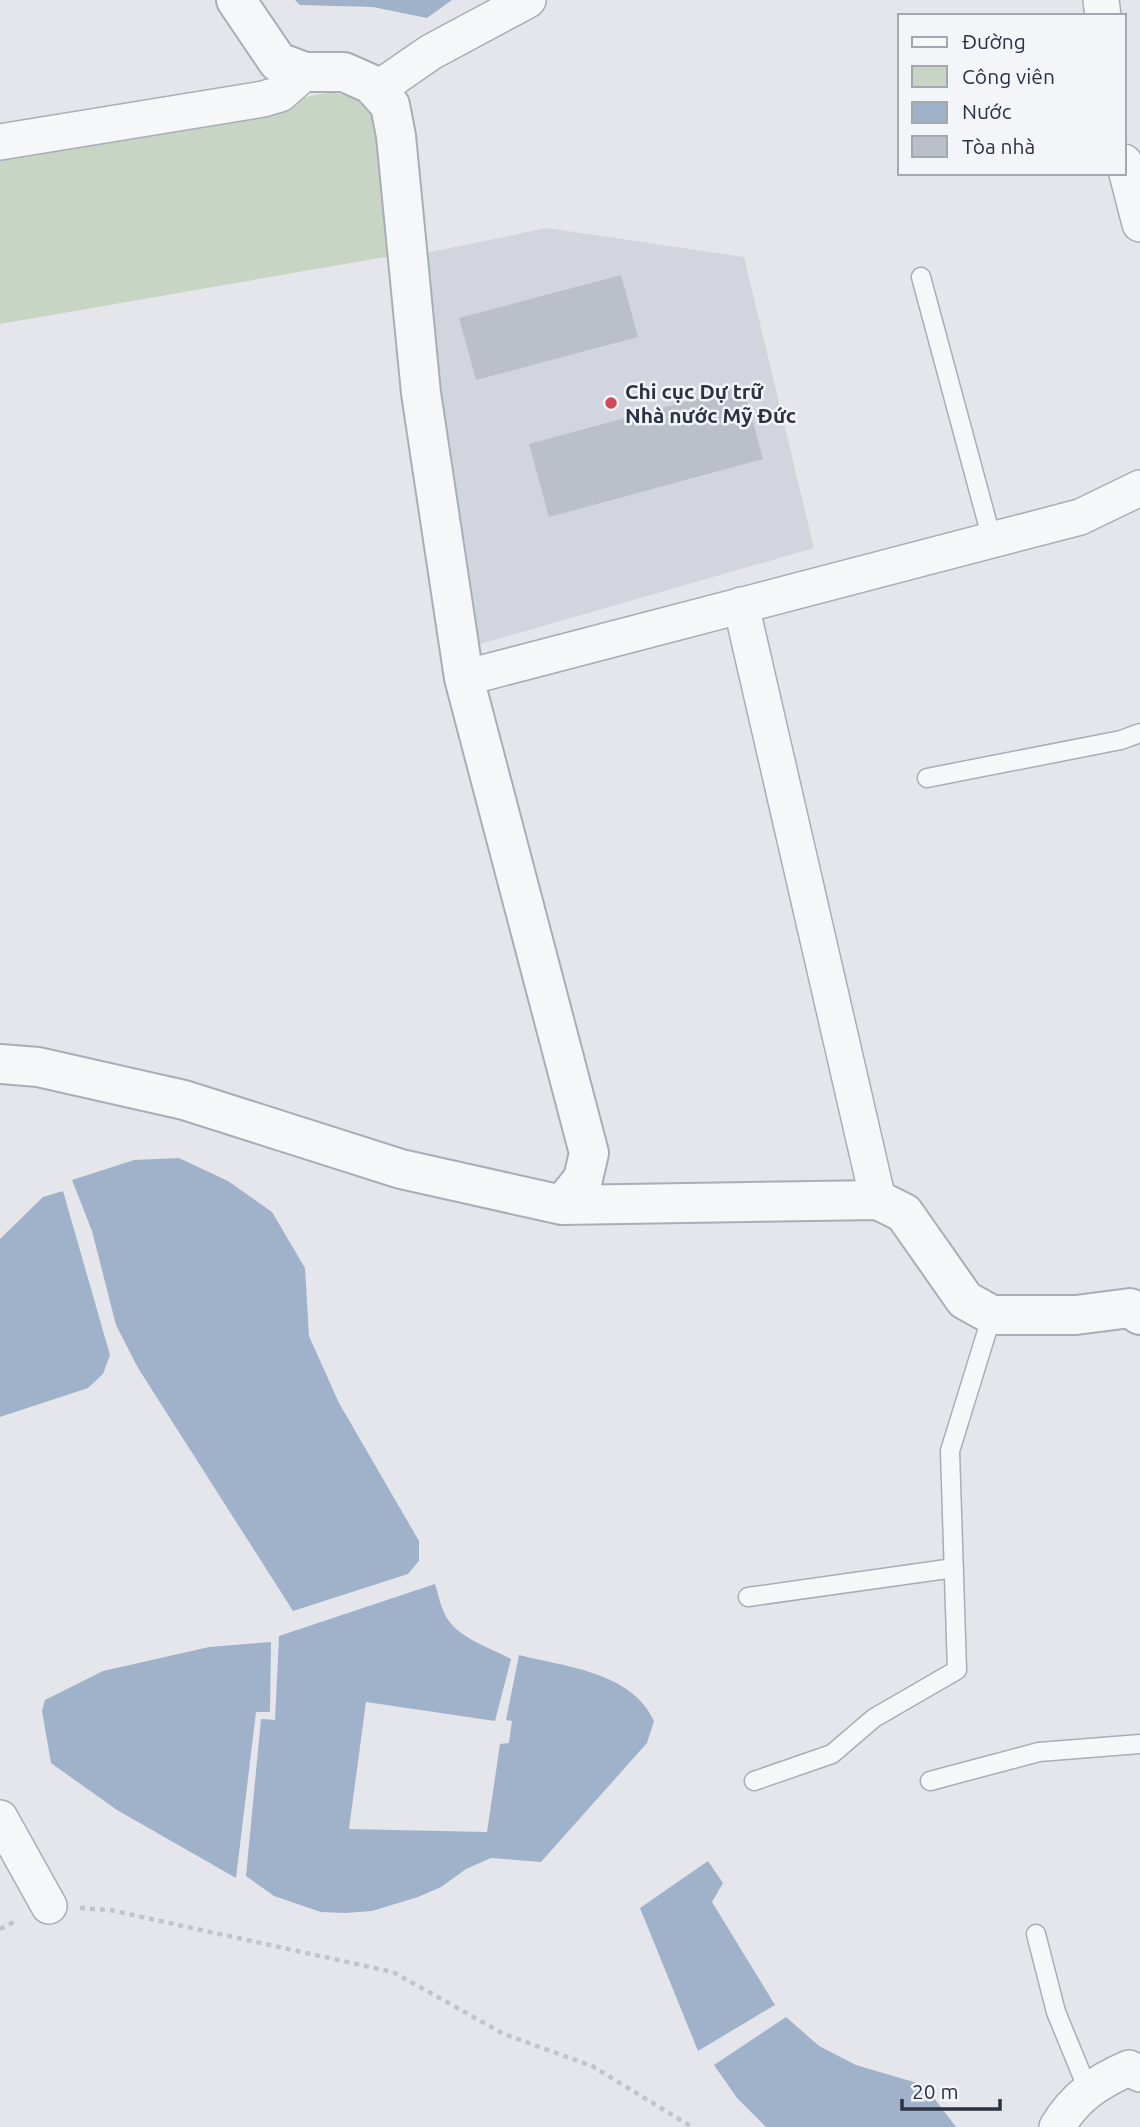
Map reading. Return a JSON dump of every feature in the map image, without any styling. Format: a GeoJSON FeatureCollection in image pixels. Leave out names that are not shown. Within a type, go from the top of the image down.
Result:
{"type":"FeatureCollection","features":[{"type":"Feature","properties":{"kind":"street"},"geometry":{"type":"LineString","coordinates":[[236,0],[278,62],[305,72],[344,72],[370,84],[390,106],[396,136],[421,393],[464,678],[589,1153],[583,1179],[562,1205]]}},
{"type":"Feature","properties":{"kind":"street"},"geometry":{"type":"LineString","coordinates":[[376,90],[430,51],[528,0]]}},
{"type":"Feature","properties":{"kind":"street"},"geometry":{"type":"LineString","coordinates":[[0,142],[263,99],[280,94],[305,72]]}},
{"type":"Feature","properties":{"kind":"street"},"geometry":{"type":"LineString","coordinates":[[1126,170],[1140,224]]}},
{"type":"Feature","properties":{"kind":"street"},"geometry":{"type":"LineString","coordinates":[[464,678],[1080,517],[1140,488]]}},
{"type":"Feature","properties":{"kind":"street"},"geometry":{"type":"LineString","coordinates":[[741,605],[878,1200]]}},
{"type":"Feature","properties":{"kind":"street"},"geometry":{"type":"LineString","coordinates":[[0,1064],[38,1067],[184,1100],[401,1169],[562,1205],[878,1200],[904,1213],[965,1300],[992,1315],[1076,1315],[1137,1308]]}},
{"type":"Feature","properties":{"kind":"street"},"geometry":{"type":"LineString","coordinates":[[0,1818],[49,1906]]}},
{"type":"Feature","properties":{"kind":"street"},"geometry":{"type":"LineString","coordinates":[[1057,2127],[1071,2104],[1101,2080],[1129,2068],[1140,2074]]}},
{"type":"Feature","properties":{"kind":"lane"},"geometry":{"type":"LineString","coordinates":[[921,277],[992,540]]}},
{"type":"Feature","properties":{"kind":"lane"},"geometry":{"type":"LineString","coordinates":[[927,778],[1121,740],[1140,733]]}},
{"type":"Feature","properties":{"kind":"lane"},"geometry":{"type":"LineString","coordinates":[[754,1781],[832,1754],[874,1718],[957,1670],[950,1451],[992,1315]]}},
{"type":"Feature","properties":{"kind":"lane"},"geometry":{"type":"LineString","coordinates":[[748,1597],[954,1568]]}},
{"type":"Feature","properties":{"kind":"lane"},"geometry":{"type":"LineString","coordinates":[[930,1781],[1039,1752],[1140,1744]]}},
{"type":"Feature","properties":{"kind":"lane"},"geometry":{"type":"LineString","coordinates":[[1036,1934],[1056,2012],[1088,2090]]}},
{"type":"Feature","properties":{"kind":"path"},"geometry":{"type":"LineString","coordinates":[[0,1929],[49,1906],[110,1910],[393,1972],[504,2034],[592,2066],[692,2127]]}},
{"type":"Feature","properties":{"kind":"shaded area","name":"Chi cục Dự trữ Nhà nước Mỹ Đức"},"geometry":{"type":"Polygon","coordinates":[[[547,228],[744,257],[814,548],[480,644],[421,254],[547,228]]]}},
{"type":"Feature","properties":{"kind":"green space"},"geometry":{"type":"Polygon","coordinates":[[[332,92],[358,99],[374,113],[391,256],[0,324],[0,154],[332,92]]]}},
{"type":"Feature","properties":{"kind":"water"},"geometry":{"type":"Polygon","coordinates":[[[295,0],[452,0],[427,18],[373,7],[300,5],[295,0]]]}},
{"type":"Feature","properties":{"kind":"water"},"geometry":{"type":"Polygon","coordinates":[[[179,1158],[228,1181],[272,1212],[305,1268],[309,1336],[339,1403],[419,1541],[419,1561],[408,1574],[293,1611],[138,1368],[116,1325],[92,1231],[72,1180],[134,1160],[179,1158]]]}},
{"type":"Feature","properties":{"kind":"water"},"geometry":{"type":"Polygon","coordinates":[[[63,1191],[110,1355],[103,1374],[88,1388],[0,1417],[0,1239],[43,1197],[63,1191]]]}},
{"type":"Feature","properties":{"kind":"water"},"geometry":{"type":"Polygon","coordinates":[[[435,1584],[444,1613],[455,1628],[511,1659],[495,1721],[366,1702],[349,1829],[487,1832],[500,1744],[509,1743],[512,1721],[506,1720],[519,1655],[596,1674],[630,1692],[644,1705],[654,1721],[647,1743],[541,1862],[491,1858],[466,1869],[441,1887],[372,1911],[321,1912],[274,1896],[246,1876],[261,1719],[275,1720],[279,1636],[435,1584]]]}},
{"type":"Feature","properties":{"kind":"water"},"geometry":{"type":"Polygon","coordinates":[[[271,1642],[270,1712],[256,1712],[236,1878],[117,1810],[51,1763],[42,1711],[45,1700],[103,1671],[209,1647],[271,1642]]]}},
{"type":"Feature","properties":{"kind":"water"},"geometry":{"type":"Polygon","coordinates":[[[708,1861],[723,1883],[712,1902],[775,2005],[698,2051],[640,1908],[708,1861]]]}},
{"type":"Feature","properties":{"kind":"water"},"geometry":{"type":"Polygon","coordinates":[[[786,2017],[819,2046],[856,2065],[924,2085],[956,2127],[766,2127],[737,2098],[714,2065],[786,2017]]]}},
{"type":"Feature","properties":{"kind":"building"},"geometry":{"type":"Polygon","coordinates":[[[621,275],[638,337],[476,380],[459,318],[621,275]]]}},
{"type":"Feature","properties":{"kind":"building"},"geometry":{"type":"Polygon","coordinates":[[[743,386],[763,459],[549,517],[529,444],[743,386]]]}},
{"type":"Feature","properties":{"kind":"place","name":"Chi cục Dự trữ Nhà nước Mỹ Đức"},"geometry":{"type":"Point","coordinates":[611,403]}}]}
